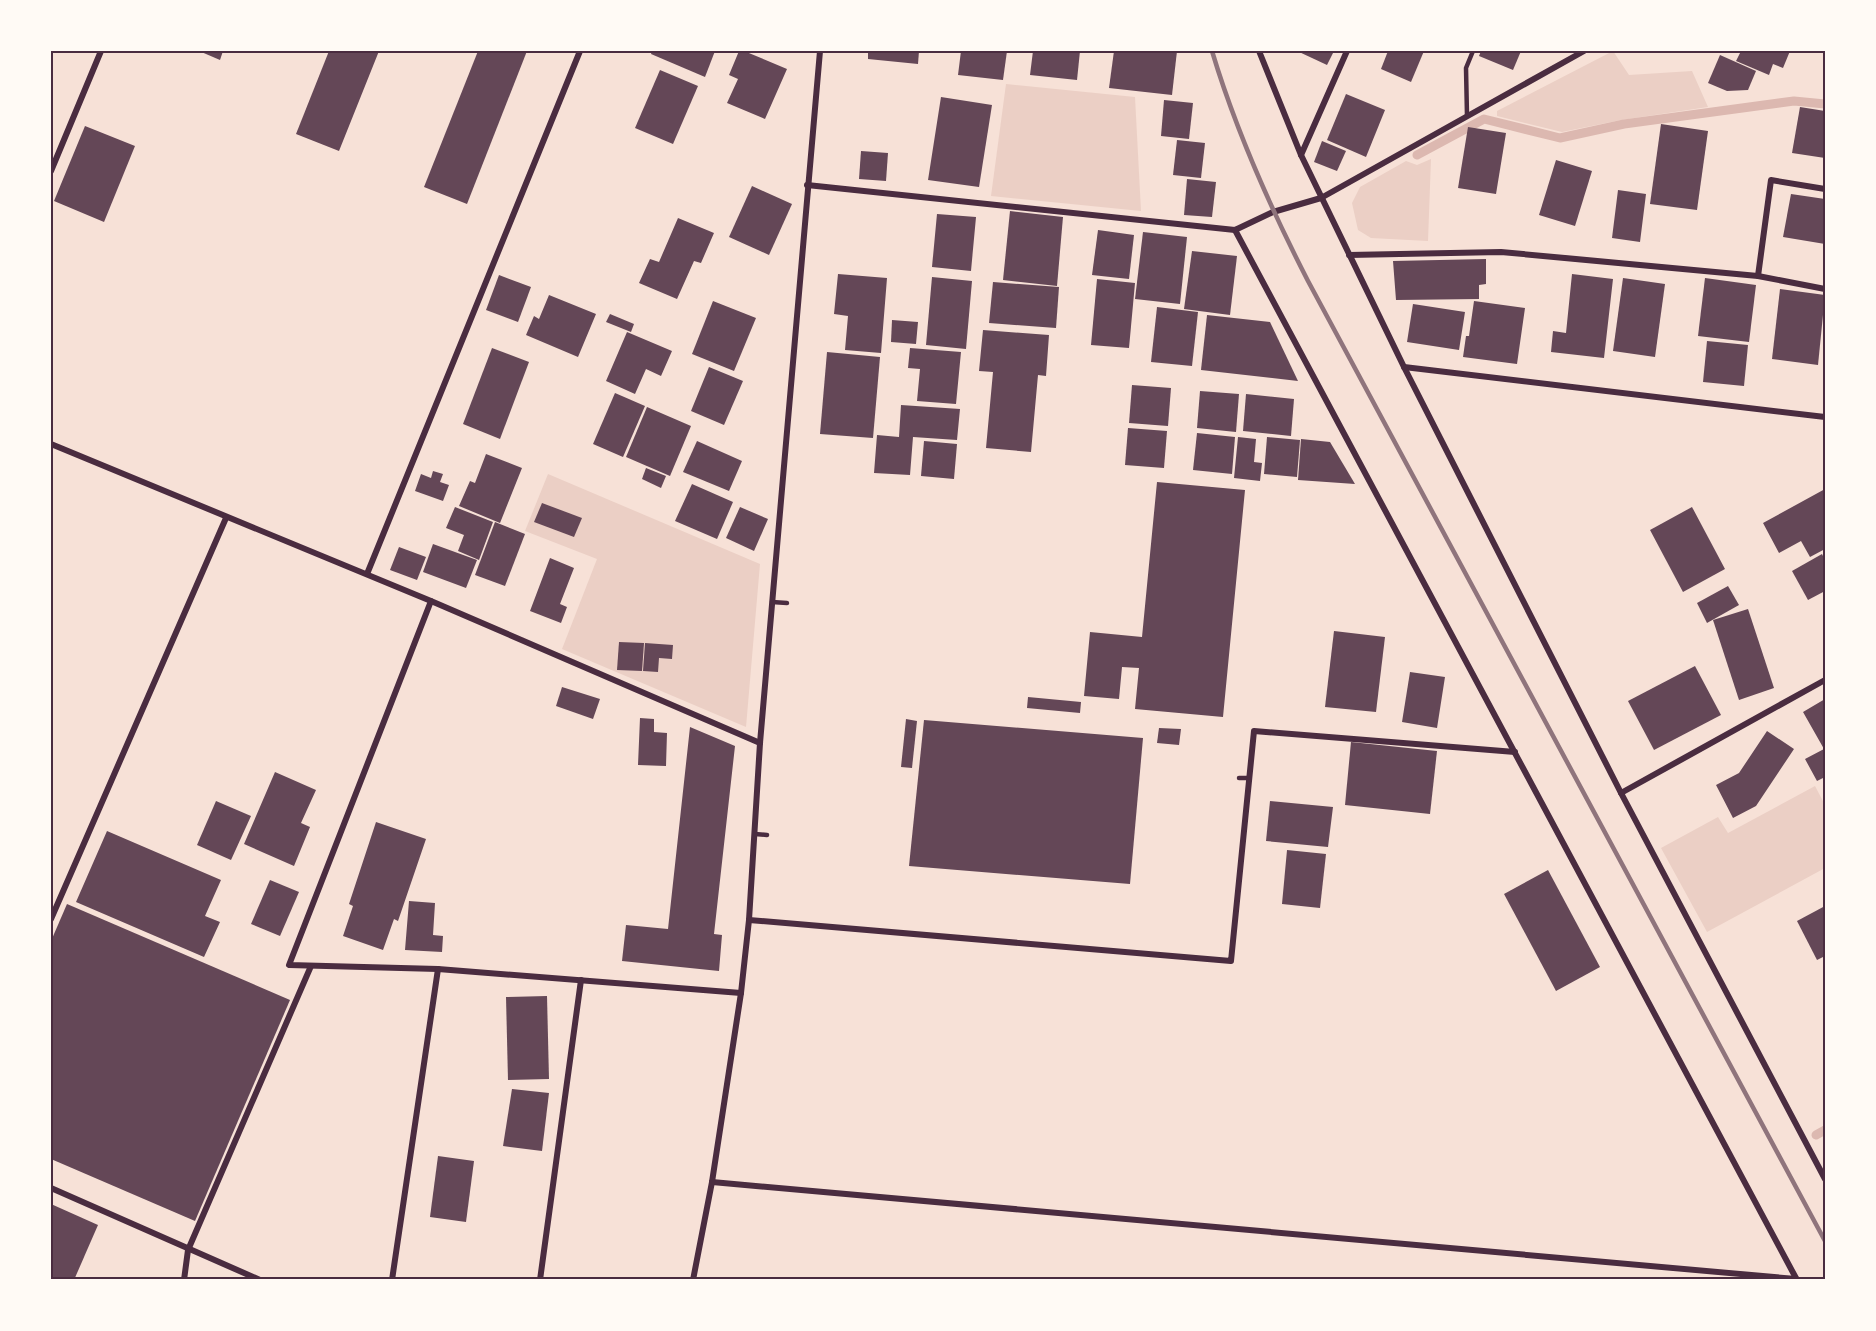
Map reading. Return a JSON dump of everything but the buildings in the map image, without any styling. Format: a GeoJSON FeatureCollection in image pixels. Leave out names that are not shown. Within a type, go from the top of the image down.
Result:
{"type":"FeatureCollection","features":[{"type":"Feature","properties":{"kind":"street"},"geometry":{"type":"LineString","coordinates":[[51,171],[102,51]]}},
{"type":"Feature","properties":{"kind":"street"},"geometry":{"type":"LineString","coordinates":[[367,574],[580,51]]}},
{"type":"Feature","properties":{"kind":"street"},"geometry":{"type":"LineString","coordinates":[[693,1280],[712,1182],[741,993],[749,920],[760,743],[820,51]]}},
{"type":"Feature","properties":{"kind":"street"},"geometry":{"type":"LineString","coordinates":[[1259,51],[1301,155],[1404,367],[1621,793],[1825,1179]]}},
{"type":"Feature","properties":{"kind":"street"},"geometry":{"type":"LineString","coordinates":[[1301,155],[1347,51]]}},
{"type":"Feature","properties":{"kind":"street"},"geometry":{"type":"LineString","coordinates":[[807,185],[1234,230],[1273,212],[1321,198],[1584,51]]}},
{"type":"Feature","properties":{"kind":"street"},"geometry":{"type":"LineString","coordinates":[[1758,276],[1771,180],[1825,189]]}},
{"type":"Feature","properties":{"kind":"street"},"geometry":{"type":"LineString","coordinates":[[1234,230],[1796,1280]]}},
{"type":"Feature","properties":{"kind":"street"},"geometry":{"type":"LineString","coordinates":[[1349,255],[1502,252],[1758,276],[1825,289]]}},
{"type":"Feature","properties":{"kind":"street"},"geometry":{"type":"LineString","coordinates":[[1404,367],[1825,417]]}},
{"type":"Feature","properties":{"kind":"street"},"geometry":{"type":"LineString","coordinates":[[51,444],[432,601],[760,743]]}},
{"type":"Feature","properties":{"kind":"street"},"geometry":{"type":"LineString","coordinates":[[51,919],[226,518]]}},
{"type":"Feature","properties":{"kind":"street"},"geometry":{"type":"LineString","coordinates":[[432,601],[289,965],[438,969],[741,993]]}},
{"type":"Feature","properties":{"kind":"street"},"geometry":{"type":"LineString","coordinates":[[1621,793],[1825,680]]}},
{"type":"Feature","properties":{"kind":"street"},"geometry":{"type":"LineString","coordinates":[[749,920],[1231,961],[1254,731],[1515,752]]}},
{"type":"Feature","properties":{"kind":"street"},"geometry":{"type":"LineString","coordinates":[[184,1280],[188,1250],[311,966]]}},
{"type":"Feature","properties":{"kind":"street"},"geometry":{"type":"LineString","coordinates":[[392,1280],[438,969]]}},
{"type":"Feature","properties":{"kind":"street"},"geometry":{"type":"LineString","coordinates":[[540,1280],[581,980]]}},
{"type":"Feature","properties":{"kind":"street"},"geometry":{"type":"LineString","coordinates":[[712,1182],[1796,1280]]}},
{"type":"Feature","properties":{"kind":"street"},"geometry":{"type":"LineString","coordinates":[[51,1188],[260,1280]]}},
{"type":"Feature","properties":{"kind":"lane"},"geometry":{"type":"LineString","coordinates":[[1467,116],[1466,68],[1473,51]]}},
{"type":"Feature","properties":{"kind":"lane"},"geometry":{"type":"LineString","coordinates":[[772,602],[787,603]]}},
{"type":"Feature","properties":{"kind":"lane"},"geometry":{"type":"LineString","coordinates":[[1239,778],[1249,778]]}},
{"type":"Feature","properties":{"kind":"lane"},"geometry":{"type":"LineString","coordinates":[[755,834],[767,835]]}},
{"type":"Feature","properties":{"kind":"shaded area"},"geometry":{"type":"Polygon","coordinates":[[[1613,51],[1629,75],[1692,71],[1708,107],[1621,120],[1562,132],[1497,116],[1497,111],[1613,51]]]}},
{"type":"Feature","properties":{"kind":"shaded area"},"geometry":{"type":"Polygon","coordinates":[[[1006,84],[1135,97],[1141,211],[991,196],[1006,84]]]}},
{"type":"Feature","properties":{"kind":"shaded area"},"geometry":{"type":"Polygon","coordinates":[[[1431,159],[1428,241],[1371,238],[1358,230],[1352,203],[1360,187],[1406,161],[1417,165],[1431,159]]]}},
{"type":"Feature","properties":{"kind":"shaded area"},"geometry":{"type":"Polygon","coordinates":[[[548,474],[760,564],[746,727],[562,649],[597,559],[525,531],[548,474]]]}},
{"type":"Feature","properties":{"kind":"shaded area"},"geometry":{"type":"Polygon","coordinates":[[[1815,786],[1825,805],[1825,868],[1707,932],[1661,848],[1718,817],[1728,833],[1815,786]]]}},
{"type":"Feature","properties":{"kind":"waterway"},"geometry":{"type":"LineString","coordinates":[[1417,155],[1484,119],[1560,138],[1624,124],[1794,101],[1825,104]]}},
{"type":"Feature","properties":{"kind":"waterway"},"geometry":{"type":"LineString","coordinates":[[1816,1135],[1825,1130]]}},
{"type":"Feature","properties":{"kind":"railway"},"geometry":{"type":"LineString","coordinates":[[1212,51],[1221,81],[1255,168],[1308,281],[1825,1241]]}}]}
